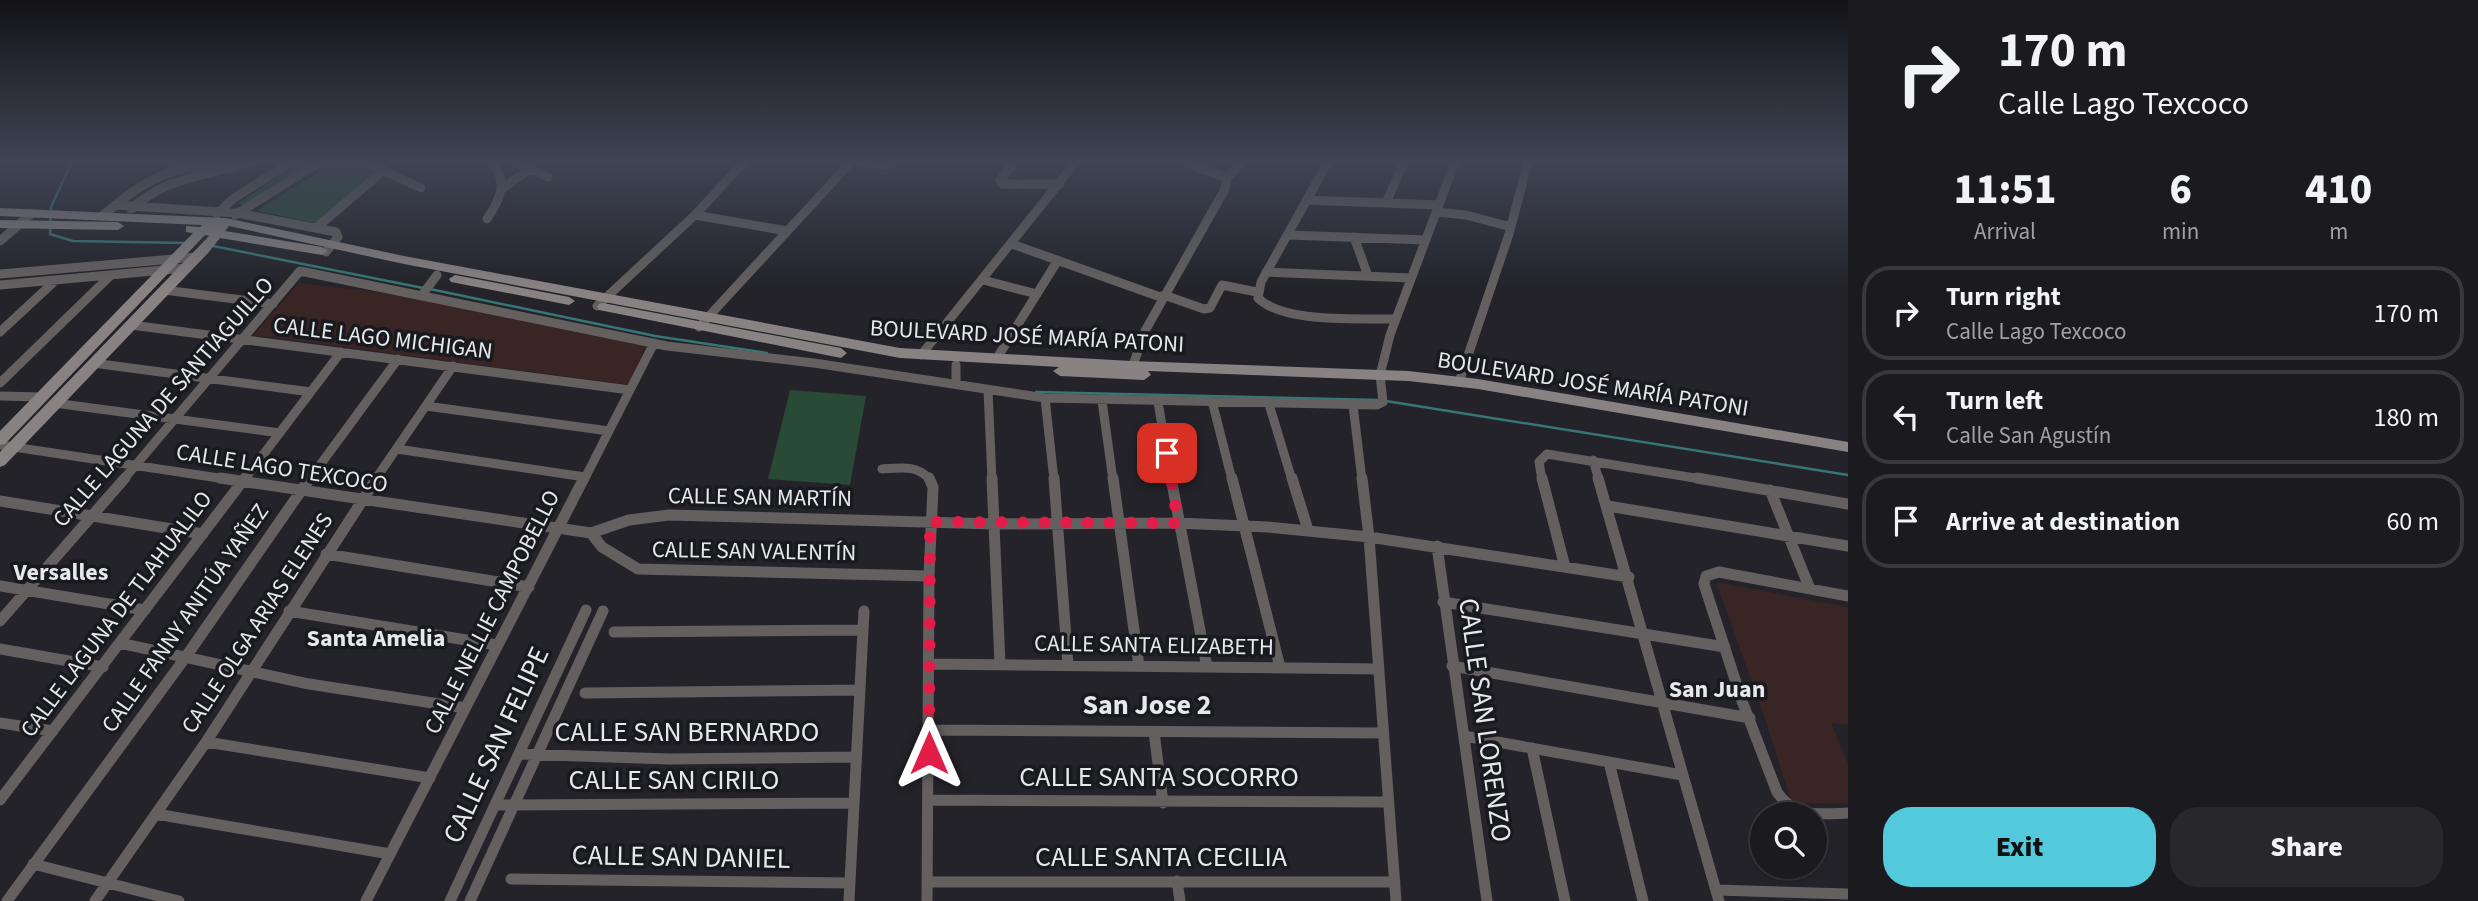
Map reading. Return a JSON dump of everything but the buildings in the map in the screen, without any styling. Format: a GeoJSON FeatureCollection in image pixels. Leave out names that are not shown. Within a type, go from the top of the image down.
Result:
{"type":"FeatureCollection","features":[{"type":"Feature","properties":{"kind":"main road","name":"BOULEVARD JOSÉ MARÍA PATONI"},"geometry":{"type":"LineString","coordinates":[[0,212],[203,240],[329,248],[704,322],[858,347],[1081,368],[1487,394],[1848,455]]}},
{"type":"Feature","properties":{"kind":"main road","name":"BOULEVARD JOSÉ MARÍA PATONI"},"geometry":{"type":"LineString","coordinates":[[0,224],[19,225],[36,217]]}},
{"type":"Feature","properties":{"kind":"main road","name":"BOULEVARD JOSÉ MARÍA PATONI"},"geometry":{"type":"LineString","coordinates":[[55,220],[123,217],[203,240]]}},
{"type":"Feature","properties":{"kind":"main road"},"geometry":{"type":"LineString","coordinates":[[0,461],[4,444],[49,400],[168,269],[203,240]]}},
{"type":"Feature","properties":{"kind":"main road"},"geometry":{"type":"LineString","coordinates":[[49,400],[93,363],[164,290],[203,240]]}},
{"type":"Feature","properties":{"kind":"main road","name":"BOULEVARD JOSÉ MARÍA PATONI"},"geometry":{"type":"LineString","coordinates":[[329,248],[429,287],[601,302]]}},
{"type":"Feature","properties":{"kind":"main road","name":"BOULEVARD JOSÉ MARÍA PATONI"},"geometry":{"type":"LineString","coordinates":[[704,322],[797,355],[864,357],[956,376],[1081,368]]}},
{"type":"Feature","properties":{"kind":"main road","name":"BOULEVARD JOSÉ MARÍA PATONI"},"geometry":{"type":"LineString","coordinates":[[1382,389],[1459,382],[1848,447]]}},
{"type":"Feature","properties":{"kind":"street"},"geometry":{"type":"LineString","coordinates":[[123,217],[136,204]]}},
{"type":"Feature","properties":{"kind":"street"},"geometry":{"type":"LineString","coordinates":[[203,240],[230,204]]}},
{"type":"Feature","properties":{"kind":"street"},"geometry":{"type":"LineString","coordinates":[[0,274],[71,268],[203,240],[252,204]]}},
{"type":"Feature","properties":{"kind":"street"},"geometry":{"type":"LineString","coordinates":[[316,228],[344,204]]}},
{"type":"Feature","properties":{"kind":"street"},"geometry":{"type":"LineString","coordinates":[[487,219],[497,204]]}},
{"type":"Feature","properties":{"kind":"street"},"geometry":{"type":"LineString","coordinates":[[601,302],[705,204]]}},
{"type":"Feature","properties":{"kind":"street"},"geometry":{"type":"LineString","coordinates":[[704,322],[810,204]]}},
{"type":"Feature","properties":{"kind":"street"},"geometry":{"type":"LineString","coordinates":[[921,355],[1044,204]]}},
{"type":"Feature","properties":{"kind":"street"},"geometry":{"type":"LineString","coordinates":[[1131,370],[1138,346],[1163,296],[1216,204]]}},
{"type":"Feature","properties":{"kind":"street"},"geometry":{"type":"LineString","coordinates":[[1304,204],[1257,292],[1261,302],[1279,311],[1396,319]]}},
{"type":"Feature","properties":{"kind":"street"},"geometry":{"type":"LineString","coordinates":[[1386,204],[1438,209],[1511,227]]}},
{"type":"Feature","properties":{"kind":"street"},"geometry":{"type":"LineString","coordinates":[[429,287],[654,343],[797,355],[956,376],[988,390],[1045,398],[1377,405],[1396,319],[1440,204]]}},
{"type":"Feature","properties":{"kind":"street"},"geometry":{"type":"LineString","coordinates":[[1459,382],[1517,204]]}},
{"type":"Feature","properties":{"kind":"street"},"geometry":{"type":"LineString","coordinates":[[102,216],[115,205],[134,206],[203,240]]}},
{"type":"Feature","properties":{"kind":"street"},"geometry":{"type":"LineString","coordinates":[[203,240],[237,213],[339,234],[329,248]]}},
{"type":"Feature","properties":{"kind":"street"},"geometry":{"type":"LineString","coordinates":[[695,215],[787,231]]}},
{"type":"Feature","properties":{"kind":"street"},"geometry":{"type":"LineString","coordinates":[[0,241],[19,225]]}},
{"type":"Feature","properties":{"kind":"street"},"geometry":{"type":"LineString","coordinates":[[1288,235],[1426,240]]}},
{"type":"Feature","properties":{"kind":"street"},"geometry":{"type":"LineString","coordinates":[[1354,237],[1368,276]]}},
{"type":"Feature","properties":{"kind":"street"},"geometry":{"type":"LineString","coordinates":[[1012,244],[1204,309],[1210,308],[1222,285],[1257,292]]}},
{"type":"Feature","properties":{"kind":"street"},"geometry":{"type":"LineString","coordinates":[[997,358],[1058,260]]}},
{"type":"Feature","properties":{"kind":"street"},"geometry":{"type":"LineString","coordinates":[[0,332],[71,268]]}},
{"type":"Feature","properties":{"kind":"street"},"geometry":{"type":"LineString","coordinates":[[0,285],[168,269]]}},
{"type":"Feature","properties":{"kind":"street","name":"CALLE LAGUNA DE SANTIAGUILLO"},"geometry":{"type":"LineString","coordinates":[[0,621],[177,418],[300,271],[429,287]]}},
{"type":"Feature","properties":{"kind":"street"},"geometry":{"type":"LineString","coordinates":[[1266,272],[1411,278]]}},
{"type":"Feature","properties":{"kind":"street"},"geometry":{"type":"LineString","coordinates":[[0,383],[111,275]]}},
{"type":"Feature","properties":{"kind":"street"},"geometry":{"type":"LineString","coordinates":[[982,280],[1037,294]]}},
{"type":"Feature","properties":{"kind":"street"},"geometry":{"type":"LineString","coordinates":[[164,290],[273,304]]}},
{"type":"Feature","properties":{"kind":"street","name":"CALLE LAGO MICHIGAN"},"geometry":{"type":"LineString","coordinates":[[131,324],[630,390]]}},
{"type":"Feature","properties":{"kind":"street","name":"CALLE NELLIE CAMPOBELLO"},"geometry":{"type":"LineString","coordinates":[[366,901],[654,343]]}},
{"type":"Feature","properties":{"kind":"street","name":"CALLE LAGUNA DE TLAHUALILO"},"geometry":{"type":"LineString","coordinates":[[0,800],[341,352]]}},
{"type":"Feature","properties":{"kind":"street","name":"CALLE FANNY ANITÚA YAÑEZ"},"geometry":{"type":"LineString","coordinates":[[7,901],[185,658],[301,490],[398,359]]}},
{"type":"Feature","properties":{"kind":"street"},"geometry":{"type":"LineString","coordinates":[[93,363],[311,393]]}},
{"type":"Feature","properties":{"kind":"street","name":"CALLE OLGA ARIAS ELENES"},"geometry":{"type":"LineString","coordinates":[[95,901],[206,742],[362,499],[453,366]]}},
{"type":"Feature","properties":{"kind":"street"},"geometry":{"type":"LineString","coordinates":[[988,390],[1000,664]]}},
{"type":"Feature","properties":{"kind":"street"},"geometry":{"type":"LineString","coordinates":[[0,396],[49,400],[280,433]]}},
{"type":"Feature","properties":{"kind":"street"},"geometry":{"type":"LineString","coordinates":[[1045,398],[1058,524],[1068,665]]}},
{"type":"Feature","properties":{"kind":"street"},"geometry":{"type":"LineString","coordinates":[[1102,401],[1139,666]]}},
{"type":"Feature","properties":{"kind":"street"},"geometry":{"type":"LineString","coordinates":[[1212,401],[1280,667]]}},
{"type":"Feature","properties":{"kind":"street"},"geometry":{"type":"LineString","coordinates":[[1268,401],[1308,530]]}},
{"type":"Feature","properties":{"kind":"street"},"geometry":{"type":"LineString","coordinates":[[1158,402],[1178,523],[1208,667]]}},
{"type":"Feature","properties":{"kind":"street"},"geometry":{"type":"LineString","coordinates":[[1353,405],[1369,537],[1396,901]]}},
{"type":"Feature","properties":{"kind":"street"},"geometry":{"type":"LineString","coordinates":[[426,406],[609,432]]}},
{"type":"Feature","properties":{"kind":"street","name":"CALLE LAGO TEXCOCO"},"geometry":{"type":"LineString","coordinates":[[4,444],[592,533]]}},
{"type":"Feature","properties":{"kind":"street"},"geometry":{"type":"LineString","coordinates":[[397,449],[585,477]]}},
{"type":"Feature","properties":{"kind":"street"},"geometry":{"type":"LineString","coordinates":[[1565,568],[1539,462],[1542,457],[1555,454],[1848,504]]}},
{"type":"Feature","properties":{"kind":"street"},"geometry":{"type":"LineString","coordinates":[[1593,460],[1629,577],[1682,775],[1718,896],[1848,894]]}},
{"type":"Feature","properties":{"kind":"street"},"geometry":{"type":"LineString","coordinates":[[882,469],[918,469],[930,476],[933,487],[929,576],[927,901]]}},
{"type":"Feature","properties":{"kind":"street"},"geometry":{"type":"LineString","coordinates":[[1770,490],[1810,589]]}},
{"type":"Feature","properties":{"kind":"street"},"geometry":{"type":"LineString","coordinates":[[0,501],[204,534]]}},
{"type":"Feature","properties":{"kind":"street"},"geometry":{"type":"LineString","coordinates":[[1608,506],[1848,546]]}},
{"type":"Feature","properties":{"kind":"street","name":"CALLE SAN MARTÍN"},"geometry":{"type":"LineString","coordinates":[[592,533],[629,520],[670,515],[930,522]]}},
{"type":"Feature","properties":{"kind":"street"},"geometry":{"type":"LineString","coordinates":[[930,522],[1178,523],[1308,530],[1437,546],[1629,577]]}},
{"type":"Feature","properties":{"kind":"street","name":"CALLE SAN VALENTÍN"},"geometry":{"type":"LineString","coordinates":[[592,533],[602,547],[638,569],[929,576]]}},
{"type":"Feature","properties":{"kind":"street","name":"CALLE SAN LORENZO"},"geometry":{"type":"LineString","coordinates":[[1437,546],[1487,901]]}},
{"type":"Feature","properties":{"kind":"street"},"geometry":{"type":"LineString","coordinates":[[326,554],[529,587]]}},
{"type":"Feature","properties":{"kind":"street"},"geometry":{"type":"LineString","coordinates":[[1848,596],[1734,574],[1710,573],[1704,584],[1772,785],[1785,804],[1808,812],[1848,813]]}},
{"type":"Feature","properties":{"kind":"street"},"geometry":{"type":"LineString","coordinates":[[0,586],[145,610]]}},
{"type":"Feature","properties":{"kind":"street"},"geometry":{"type":"LineString","coordinates":[[1443,602],[1725,646]]}},
{"type":"Feature","properties":{"kind":"street","name":"CALLE SAN FELIPE"},"geometry":{"type":"LineString","coordinates":[[450,901],[586,610]]}},
{"type":"Feature","properties":{"kind":"street"},"geometry":{"type":"LineString","coordinates":[[289,611],[497,645]]}},
{"type":"Feature","properties":{"kind":"street","name":"CALLE SAN FELIPE"},"geometry":{"type":"LineString","coordinates":[[470,901],[603,611]]}},
{"type":"Feature","properties":{"kind":"street"},"geometry":{"type":"LineString","coordinates":[[849,901],[864,611]]}},
{"type":"Feature","properties":{"kind":"street"},"geometry":{"type":"LineString","coordinates":[[614,632],[862,630]]}},
{"type":"Feature","properties":{"kind":"street"},"geometry":{"type":"LineString","coordinates":[[120,643],[250,672],[465,708]]}},
{"type":"Feature","properties":{"kind":"street"},"geometry":{"type":"LineString","coordinates":[[0,649],[103,667]]}},
{"type":"Feature","properties":{"kind":"street","name":"CALLE SANTA ELIZABETH"},"geometry":{"type":"LineString","coordinates":[[929,663],[1379,670]]}},
{"type":"Feature","properties":{"kind":"street"},"geometry":{"type":"LineString","coordinates":[[1452,666],[1749,718]]}},
{"type":"Feature","properties":{"kind":"street"},"geometry":{"type":"LineString","coordinates":[[585,693],[860,690]]}},
{"type":"Feature","properties":{"kind":"street"},"geometry":{"type":"LineString","coordinates":[[0,723],[53,731]]}},
{"type":"Feature","properties":{"kind":"street"},"geometry":{"type":"LineString","coordinates":[[929,730],[1383,733]]}},
{"type":"Feature","properties":{"kind":"street"},"geometry":{"type":"LineString","coordinates":[[1154,732],[1163,803]]}},
{"type":"Feature","properties":{"kind":"street"},"geometry":{"type":"LineString","coordinates":[[1464,736],[1682,775]]}},
{"type":"Feature","properties":{"kind":"street"},"geometry":{"type":"LineString","coordinates":[[206,742],[430,778]]}},
{"type":"Feature","properties":{"kind":"street"},"geometry":{"type":"LineString","coordinates":[[1532,748],[1565,901]]}},
{"type":"Feature","properties":{"kind":"street","name":"CALLE SAN BERNARDO"},"geometry":{"type":"LineString","coordinates":[[519,754],[657,759],[856,757]]}},
{"type":"Feature","properties":{"kind":"street"},"geometry":{"type":"LineString","coordinates":[[1609,762],[1643,901]]}},
{"type":"Feature","properties":{"kind":"street","name":"CALLE SANTA SOCORRO"},"geometry":{"type":"LineString","coordinates":[[928,800],[1389,802]]}},
{"type":"Feature","properties":{"kind":"street","name":"CALLE SAN CIRILO"},"geometry":{"type":"LineString","coordinates":[[495,805],[854,803]]}},
{"type":"Feature","properties":{"kind":"street"},"geometry":{"type":"LineString","coordinates":[[156,814],[390,855]]}},
{"type":"Feature","properties":{"kind":"street"},"geometry":{"type":"LineString","coordinates":[[33,864],[179,901]]}},
{"type":"Feature","properties":{"kind":"street","name":"CALLE SAN DANIEL"},"geometry":{"type":"LineString","coordinates":[[511,879],[850,883]]}},
{"type":"Feature","properties":{"kind":"street"},"geometry":{"type":"LineString","coordinates":[[1177,881],[1180,901]]}},
{"type":"Feature","properties":{"kind":"street","name":"CALLE SANTA CECILIA"},"geometry":{"type":"LineString","coordinates":[[927,882],[1395,882]]}},
{"type":"Feature","properties":{"kind":"shaded area"},"geometry":{"type":"Polygon","coordinates":[[[299,283],[414,296],[647,342],[629,385],[254,335],[299,283]]]}},
{"type":"Feature","properties":{"kind":"shaded area"},"geometry":{"type":"Polygon","coordinates":[[[1716,582],[1848,607],[1848,725],[1831,723],[1848,763],[1848,804],[1792,802],[1716,582]]]}},
{"type":"Feature","properties":{"kind":"green space"},"geometry":{"type":"Polygon","coordinates":[[[268,204],[340,204],[316,223],[257,211],[268,204]]]}},
{"type":"Feature","properties":{"kind":"green space"},"geometry":{"type":"Polygon","coordinates":[[[790,390],[866,396],[850,485],[768,479],[790,390]]]}},
{"type":"Feature","properties":{"kind":"waterway"},"geometry":{"type":"LineString","coordinates":[[52,204],[50,234],[73,241],[186,243]]}},
{"type":"Feature","properties":{"kind":"waterway"},"geometry":{"type":"LineString","coordinates":[[213,246],[423,288]]}},
{"type":"Feature","properties":{"kind":"waterway"},"geometry":{"type":"LineString","coordinates":[[430,289],[655,336],[767,353]]}},
{"type":"Feature","properties":{"kind":"waterway"},"geometry":{"type":"LineString","coordinates":[[1036,392],[1380,400]]}},
{"type":"Feature","properties":{"kind":"waterway"},"geometry":{"type":"LineString","coordinates":[[1386,401],[1848,475]]}},
{"type":"Feature","properties":{"kind":"district","name":"Versalles"},"geometry":{"type":"Point","coordinates":[61,572]}},
{"type":"Feature","properties":{"kind":"district","name":"Santa Amelia"},"geometry":{"type":"Point","coordinates":[376,638]}},
{"type":"Feature","properties":{"kind":"district","name":"San Juan"},"geometry":{"type":"Point","coordinates":[1717,689]}},
{"type":"Feature","properties":{"kind":"district","name":"San Jose 2"},"geometry":{"type":"Point","coordinates":[1147,705]}},
{"type":"Feature","properties":{"kind":"route"},"geometry":{"type":"LineString","coordinates":[[929,753],[930,522],[1178,523],[1167,453]]}}]}
